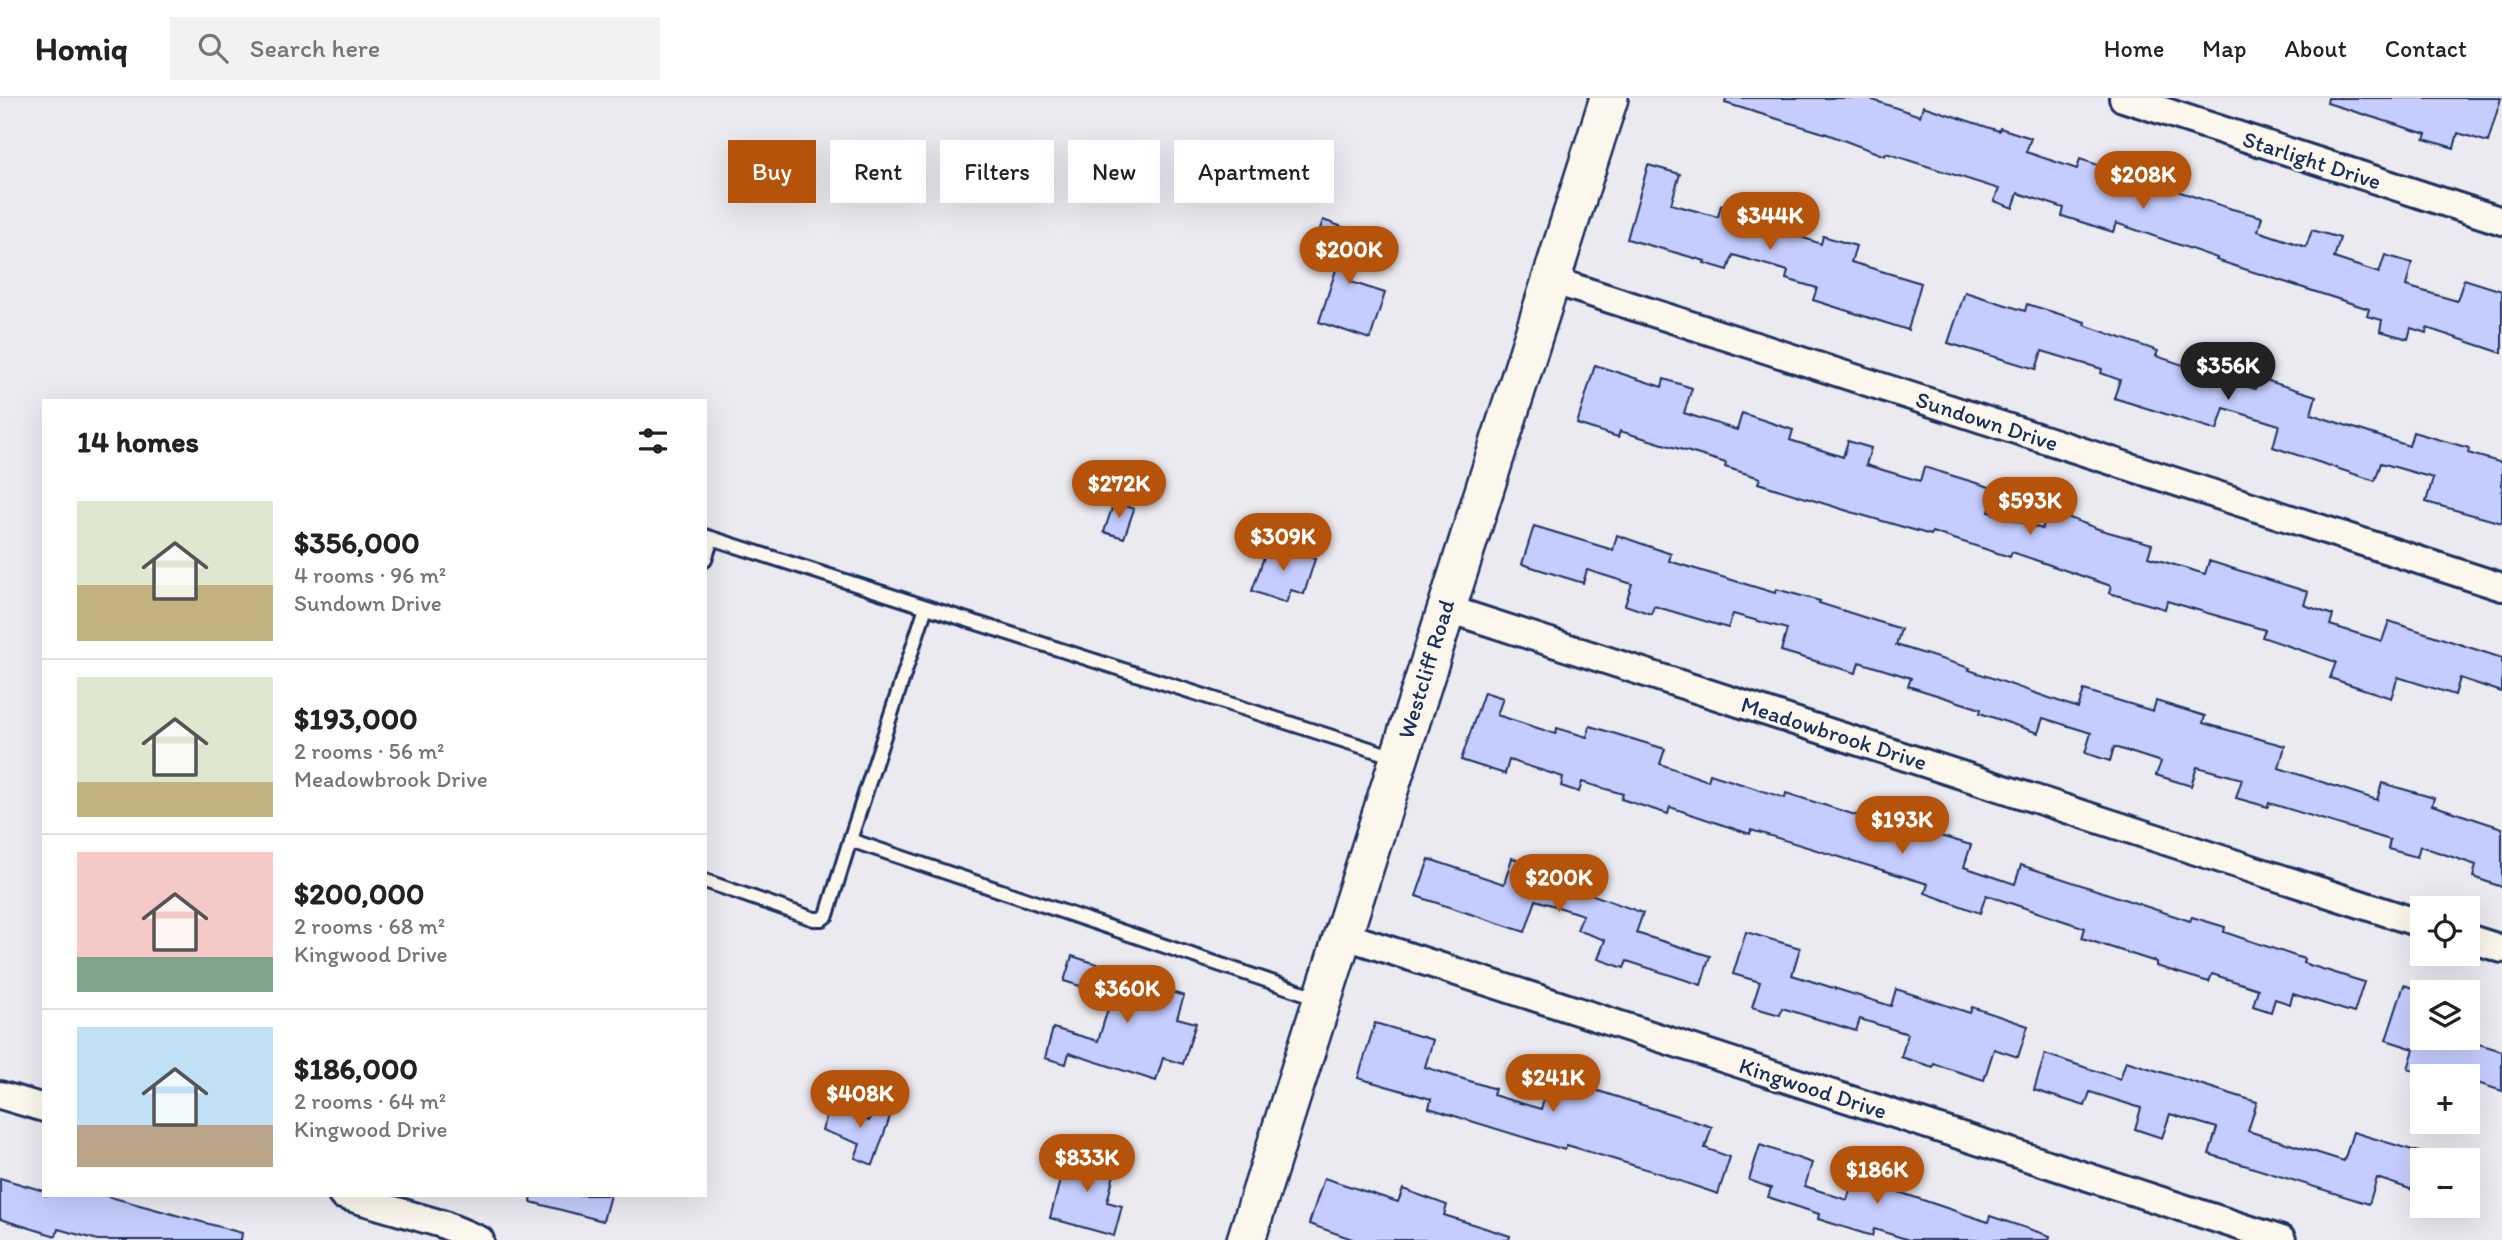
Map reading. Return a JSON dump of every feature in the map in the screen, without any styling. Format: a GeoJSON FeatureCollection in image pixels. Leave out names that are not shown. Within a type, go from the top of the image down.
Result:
{"type":"FeatureCollection","features":[{"type":"Feature","properties":{"kind":"street","name":"Westcliff Road"},"geometry":{"type":"LineString","coordinates":[[1246,1240],[1609,98]]}},
{"type":"Feature","properties":{"kind":"street","name":"Starlight Drive"},"geometry":{"type":"LineString","coordinates":[[2123,98],[2502,221]]}},
{"type":"Feature","properties":{"kind":"street","name":"Sundown Drive"},"geometry":{"type":"LineString","coordinates":[[1551,280],[2502,587]]}},
{"type":"Feature","properties":{"kind":"street","name":"Meadowbrook Drive"},"geometry":{"type":"LineString","coordinates":[[1445,608],[2410,920]]}},
{"type":"Feature","properties":{"kind":"street","name":"Kingwood Drive"},"geometry":{"type":"LineString","coordinates":[[1343,935],[2282,1240]]}},
{"type":"Feature","properties":{"kind":"street"},"geometry":{"type":"LineString","coordinates":[[2480,942],[2502,949]]}},
{"type":"Feature","properties":{"kind":"street"},"geometry":{"type":"LineString","coordinates":[[0,1096],[42,1107]]}},
{"type":"Feature","properties":{"kind":"street"},"geometry":{"type":"LineString","coordinates":[[349,1197],[442,1224],[480,1240]]}},
{"type":"Feature","properties":{"kind":"lane"},"geometry":{"type":"LineString","coordinates":[[709,537],[1398,758]]}},
{"type":"Feature","properties":{"kind":"lane"},"geometry":{"type":"LineString","coordinates":[[707,882],[814,919],[822,919],[827,915],[926,607]]}},
{"type":"Feature","properties":{"kind":"lane"},"geometry":{"type":"LineString","coordinates":[[850,840],[1322,999]]}},
{"type":"Feature","properties":{"kind":"building"},"geometry":{"type":"Polygon","coordinates":[[[1726,98],[1867,98],[1920,116],[1923,106],[1999,131],[2000,128],[2031,138],[2026,152],[2077,169],[2080,159],[2262,217],[2258,231],[2306,247],[2312,230],[2340,238],[2334,258],[2379,273],[2385,255],[2412,263],[2406,286],[2457,301],[2464,279],[2502,291],[2502,353],[2427,328],[2426,333],[2411,328],[2408,339],[2380,331],[2382,320],[2367,316],[2369,309],[2216,260],[2217,258],[2116,223],[2113,232],[2062,216],[2064,208],[2018,193],[2013,208],[1994,201],[1999,189],[1886,153],[1885,156],[1827,134],[1725,103],[1726,98]]]}},
{"type":"Feature","properties":{"kind":"building"},"geometry":{"type":"Polygon","coordinates":[[[2328,98],[2501,98],[2488,142],[2458,133],[2454,148],[2424,139],[2426,134],[2327,103],[2328,98]]]}},
{"type":"Feature","properties":{"kind":"building"},"geometry":{"type":"Polygon","coordinates":[[[1648,165],[1680,174],[1671,204],[1718,217],[1721,205],[1777,221],[1775,228],[1821,244],[1823,236],[1856,246],[1851,262],[1921,283],[1908,330],[1813,300],[1817,288],[1786,279],[1788,271],[1733,255],[1728,270],[1627,239],[1648,165]]]}},
{"type":"Feature","properties":{"kind":"building"},"geometry":{"type":"Polygon","coordinates":[[[1323,220],[1368,236],[1351,282],[1385,293],[1370,339],[1319,322],[1343,248],[1317,238],[1323,220]]]}},
{"type":"Feature","properties":{"kind":"building"},"geometry":{"type":"Polygon","coordinates":[[[1965,292],[2025,311],[2027,304],[2085,322],[2084,325],[2158,351],[2156,356],[2255,389],[2259,378],[2316,396],[2311,414],[2409,446],[2413,432],[2469,448],[2468,453],[2502,463],[2502,523],[2426,502],[2433,478],[2381,463],[2375,481],[2273,447],[2279,425],[2224,408],[2217,430],[2114,398],[2120,380],[2101,373],[2102,369],[2042,351],[2036,369],[1948,343],[1965,292]]]}},
{"type":"Feature","properties":{"kind":"building"},"geometry":{"type":"Polygon","coordinates":[[[1595,365],[1662,387],[1664,379],[1692,388],[1684,413],[1737,430],[1742,413],[1793,430],[1790,440],[1843,457],[1848,441],[1871,448],[1866,465],[1920,481],[1924,467],[1996,489],[1989,512],[2042,529],[2049,510],[2101,530],[2152,544],[2148,557],[2205,574],[2209,561],[2308,592],[2304,605],[2333,615],[2330,625],[2382,641],[2389,621],[2502,658],[2502,692],[2460,678],[2455,695],[2398,677],[2391,698],[2330,678],[2336,662],[2262,637],[2265,630],[2167,601],[2165,609],[2109,593],[2111,586],[2012,552],[2010,557],[1932,532],[1931,535],[1851,512],[1758,483],[1760,478],[1725,467],[1726,463],[1620,431],[1618,437],[1577,424],[1595,365]]]}},
{"type":"Feature","properties":{"kind":"building"},"geometry":{"type":"Polygon","coordinates":[[[1114,502],[1134,509],[1124,538],[1104,532],[1114,502]]]}},
{"type":"Feature","properties":{"kind":"building"},"geometry":{"type":"Polygon","coordinates":[[[1534,526],[1613,550],[1617,535],[1671,554],[1669,561],[1775,593],[1776,589],[1820,601],[1819,603],[1901,629],[1896,645],[1970,668],[1969,670],[2078,708],[2084,690],[2153,711],[2156,701],[2205,716],[2203,723],[2285,746],[2279,768],[2377,800],[2382,783],[2434,798],[2432,805],[2502,828],[2502,887],[2473,877],[2476,865],[2420,846],[2417,857],[2388,849],[2390,840],[2269,803],[2268,807],[2236,798],[2242,779],[2197,767],[2191,786],[2156,775],[2161,762],[2114,747],[2110,761],[2085,753],[2091,733],[2043,718],[2038,733],[1980,713],[1981,709],[1908,686],[1911,678],[1859,662],[1856,673],[1781,651],[1787,629],[1733,614],[1728,628],[1654,606],[1651,614],[1625,605],[1632,584],[1587,570],[1583,583],[1522,564],[1534,526]]]}},
{"type":"Feature","properties":{"kind":"building"},"geometry":{"type":"Polygon","coordinates":[[[1269,543],[1315,559],[1304,594],[1291,590],[1286,603],[1252,591],[1269,543]]]}},
{"type":"Feature","properties":{"kind":"building"},"geometry":{"type":"Polygon","coordinates":[[[1484,692],[1503,698],[1497,715],[1556,734],[1557,728],[1587,737],[1590,726],[1665,749],[1660,764],[1708,781],[1710,774],[1785,798],[1786,793],[1871,820],[1872,816],[1971,845],[1964,867],[2015,884],[2021,865],[2190,921],[2192,917],[2225,927],[2224,932],[2304,959],[2303,963],[2364,982],[2354,1013],[2293,994],[2290,1004],[2275,999],[2271,1012],[2253,1006],[2258,989],[2212,974],[2209,982],[2156,966],[2156,962],[2082,938],[2085,928],[1986,895],[1980,913],[1925,893],[1928,884],[1751,830],[1750,834],[1670,807],[1668,814],[1621,799],[1623,794],[1582,782],[1579,792],[1561,786],[1563,777],[1509,760],[1505,774],[1461,760],[1484,692]]]}},
{"type":"Feature","properties":{"kind":"building"},"geometry":{"type":"Polygon","coordinates":[[[1512,858],[1566,875],[1563,884],[1643,913],[1636,933],[1710,956],[1701,985],[1627,961],[1624,968],[1598,959],[1605,940],[1577,930],[1583,915],[1536,900],[1525,932],[1416,896],[1429,859],[1504,884],[1512,858]]]}},
{"type":"Feature","properties":{"kind":"building"},"geometry":{"type":"Polygon","coordinates":[[[1746,932],[1800,948],[1792,975],[1891,1006],[1896,989],[1970,1013],[1972,1007],[2028,1026],[2018,1057],[1994,1049],[1984,1080],[1901,1057],[1908,1034],[1860,1019],[1856,1031],[1782,1008],[1780,1015],[1752,1007],[1760,982],[1733,974],[1746,932]]]}},
{"type":"Feature","properties":{"kind":"building"},"geometry":{"type":"Polygon","coordinates":[[[1072,956],[1100,965],[1099,969],[1184,996],[1177,1018],[1196,1023],[1183,1064],[1163,1058],[1156,1081],[1069,1053],[1066,1064],[1045,1058],[1053,1028],[1098,1041],[1112,996],[1064,981],[1072,956]]]}},
{"type":"Feature","properties":{"kind":"building"},"geometry":{"type":"Polygon","coordinates":[[[2404,985],[2410,987],[2410,1048],[2386,1040],[2404,985]]]}},
{"type":"Feature","properties":{"kind":"building"},"geometry":{"type":"Polygon","coordinates":[[[1375,1023],[1433,1040],[1425,1067],[1495,1089],[1493,1095],[1541,1109],[1551,1076],[1712,1127],[1705,1148],[1730,1157],[1718,1194],[1567,1145],[1565,1150],[1429,1108],[1431,1099],[1358,1078],[1375,1023]]]}},
{"type":"Feature","properties":{"kind":"building"},"geometry":{"type":"Polygon","coordinates":[[[2480,1044],[2502,1051],[2502,1091],[2480,1084],[2480,1064],[2410,1064],[2410,1070],[2408,1069],[2414,1050],[2480,1050],[2480,1044]]]}},
{"type":"Feature","properties":{"kind":"building"},"geometry":{"type":"Polygon","coordinates":[[[2045,1054],[2120,1079],[2126,1061],[2257,1102],[2248,1131],[2344,1161],[2353,1132],[2410,1149],[2410,1189],[2377,1178],[2369,1204],[2209,1154],[2217,1128],[2170,1114],[2162,1138],[2135,1129],[2141,1108],[2090,1092],[2085,1106],[2034,1090],[2045,1054]]]}},
{"type":"Feature","properties":{"kind":"building"},"geometry":{"type":"Polygon","coordinates":[[[876,1105],[892,1111],[873,1165],[855,1158],[860,1144],[822,1130],[830,1107],[869,1121],[876,1105]]]}},
{"type":"Feature","properties":{"kind":"building"},"geometry":{"type":"Polygon","coordinates":[[[1760,1145],[1812,1163],[1805,1186],[1847,1200],[1856,1171],[1889,1182],[1887,1188],[1988,1222],[1990,1216],[2050,1236],[2049,1240],[1909,1240],[1874,1229],[1872,1236],[1818,1219],[1819,1214],[1768,1197],[1771,1188],[1749,1180],[1760,1145]]]}},
{"type":"Feature","properties":{"kind":"building"},"geometry":{"type":"Polygon","coordinates":[[[1068,1150],[1117,1163],[1107,1202],[1122,1206],[1114,1236],[1050,1218],[1068,1150]]]}},
{"type":"Feature","properties":{"kind":"building"},"geometry":{"type":"Polygon","coordinates":[[[0,1178],[42,1190],[42,1197],[110,1197],[242,1233],[241,1240],[98,1240],[58,1229],[56,1236],[0,1219],[0,1178]]]}},
{"type":"Feature","properties":{"kind":"building"},"geometry":{"type":"Polygon","coordinates":[[[1324,1178],[1398,1202],[1403,1189],[1447,1205],[1444,1215],[1510,1236],[1509,1240],[1355,1240],[1309,1224],[1324,1178]]]}},
{"type":"Feature","properties":{"kind":"building"},"geometry":{"type":"Polygon","coordinates":[[[532,1197],[609,1197],[603,1221],[531,1202],[532,1197]]]}}]}
